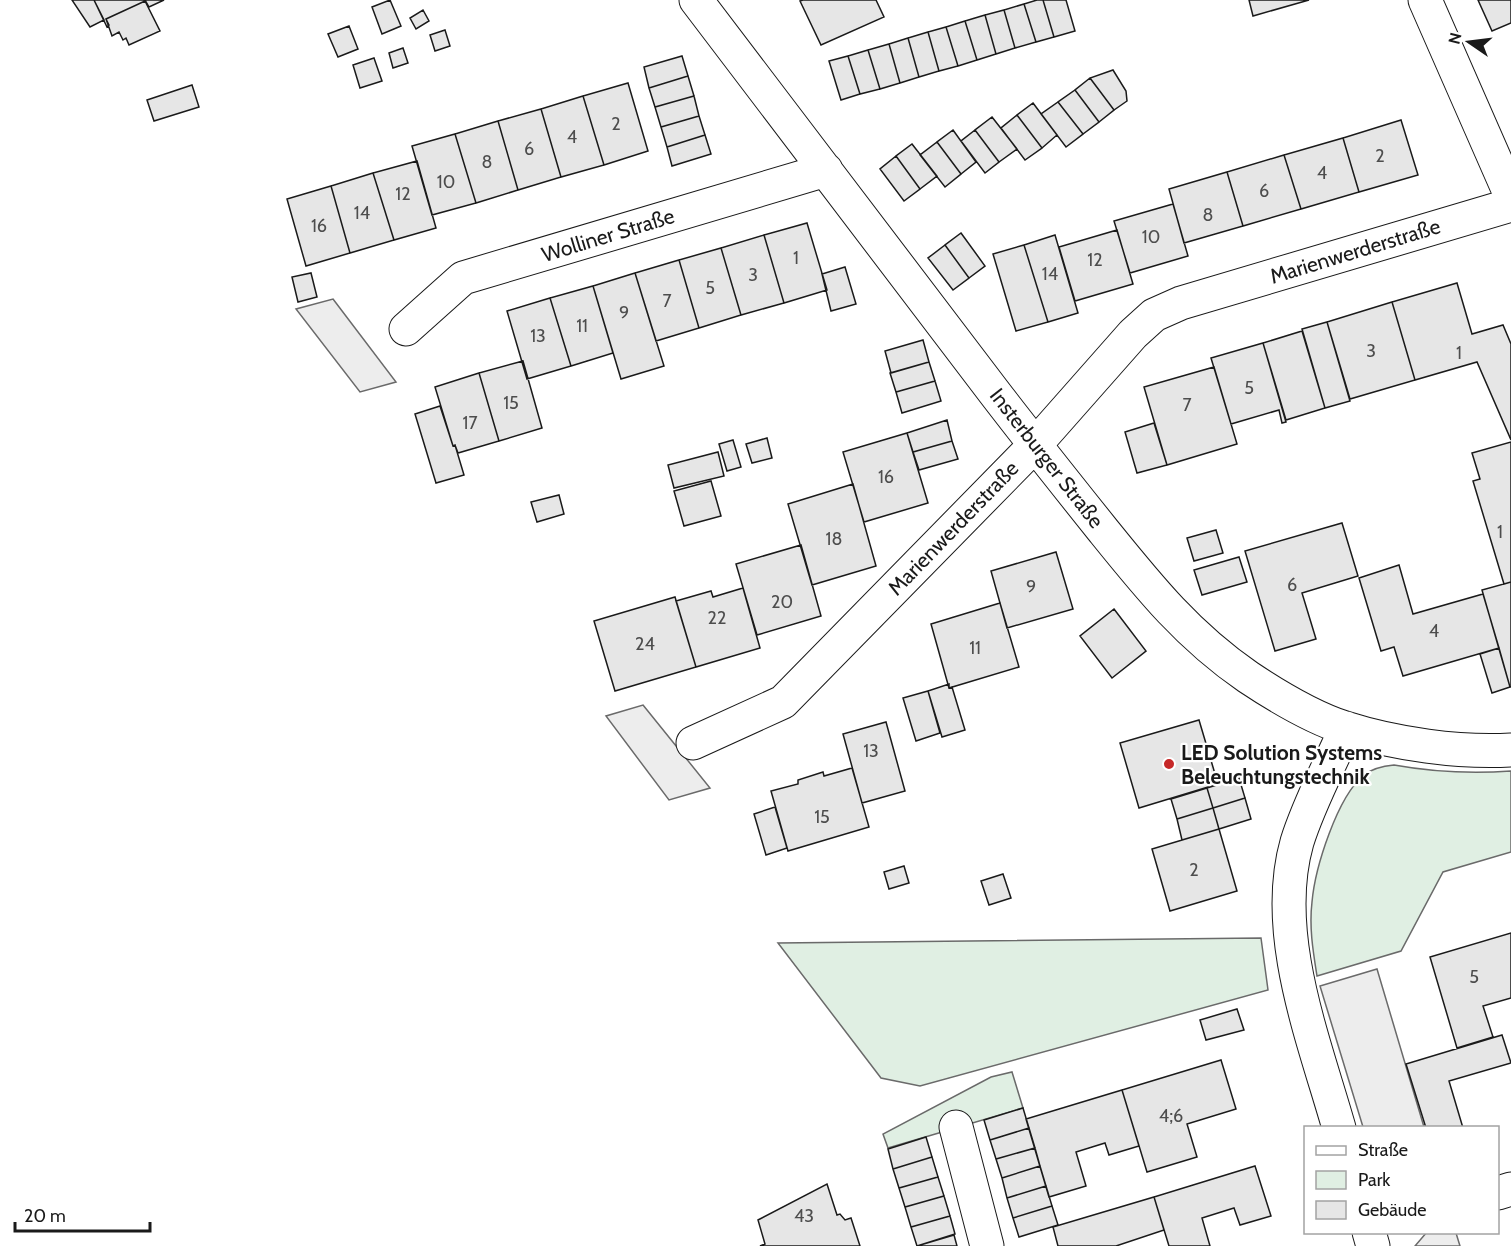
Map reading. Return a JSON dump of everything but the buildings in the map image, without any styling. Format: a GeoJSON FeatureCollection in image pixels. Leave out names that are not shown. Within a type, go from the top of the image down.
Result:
{"type":"FeatureCollection","features":[{"type":"Feature","properties":{"kind":"street","name":"Insterburger Straße"},"geometry":{"type":"LineString","coordinates":[[696,0],[1035,445],[1153,592],[1200,640],[1248,677],[1279,697],[1346,728],[1412,743],[1454,749],[1511,750]]}},
{"type":"Feature","properties":{"kind":"street"},"geometry":{"type":"LineString","coordinates":[[1425,0],[1511,196]]}},
{"type":"Feature","properties":{"kind":"street","name":"Wolliner Straße"},"geometry":{"type":"LineString","coordinates":[[406,329],[463,279],[826,170]]}},
{"type":"Feature","properties":{"kind":"street","name":"Marienwerderstraße"},"geometry":{"type":"LineString","coordinates":[[693,743],[783,702],[1035,445],[1133,334],[1160,312],[1181,303],[1511,205]]}},
{"type":"Feature","properties":{"kind":"street"},"geometry":{"type":"LineString","coordinates":[[1338,1126],[1299,985],[1289,925],[1288,897],[1298,842],[1346,728]]}},
{"type":"Feature","properties":{"kind":"street"},"geometry":{"type":"LineString","coordinates":[[956,1127],[987,1246]]}},
{"type":"Feature","properties":{"kind":"green space"},"geometry":{"type":"Polygon","coordinates":[[[1394,765],[1452,772],[1511,771],[1511,852],[1443,872],[1401,951],[1317,976],[1311,911],[1314,888],[1329,834],[1336,816],[1354,785],[1371,771],[1394,765]]]}},
{"type":"Feature","properties":{"kind":"green space"},"geometry":{"type":"Polygon","coordinates":[[[1261,938],[1268,990],[920,1086],[881,1078],[778,943],[1261,938]]]}},
{"type":"Feature","properties":{"kind":"green space"},"geometry":{"type":"Polygon","coordinates":[[[1012,1072],[1023,1108],[888,1148],[883,1134],[991,1077],[1012,1072]]]}},
{"type":"Feature","properties":{"kind":"shaded area"},"geometry":{"type":"Polygon","coordinates":[[[333,299],[396,382],[360,392],[296,309],[333,299]]]}},
{"type":"Feature","properties":{"kind":"shaded area"},"geometry":{"type":"Polygon","coordinates":[[[643,705],[710,788],[669,800],[606,716],[643,705]]]}},
{"type":"Feature","properties":{"kind":"shaded area"},"geometry":{"type":"Polygon","coordinates":[[[1377,969],[1424,1126],[1363,1126],[1320,986],[1377,969]]]}},
{"type":"Feature","properties":{"kind":"shaded area"},"geometry":{"type":"Polygon","coordinates":[[[1425,1234],[1456,1234],[1460,1246],[1415,1246],[1425,1234]]]}},
{"type":"Feature","properties":{"kind":"place","name":"LED Solution Systems Beleuchtungstechnik"},"geometry":{"type":"Point","coordinates":[1169,764]}}]}
